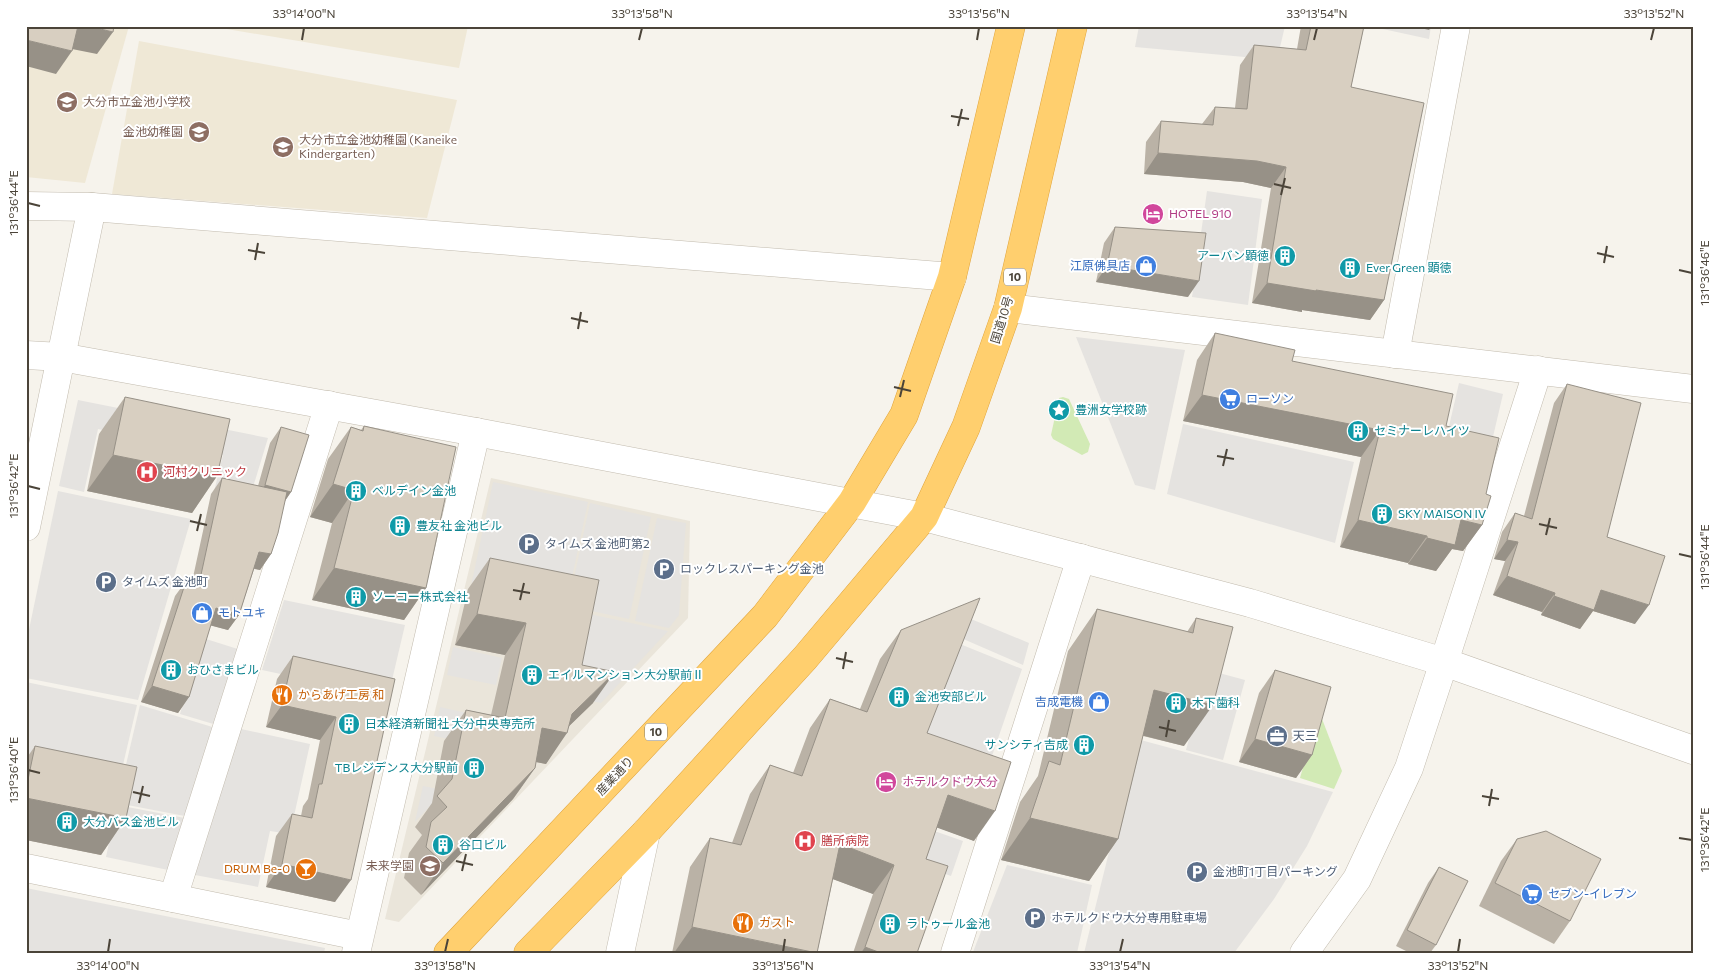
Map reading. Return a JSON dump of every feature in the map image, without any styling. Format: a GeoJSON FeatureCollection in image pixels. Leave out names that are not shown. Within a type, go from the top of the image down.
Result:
{"type":"FeatureCollection","features":[{"type":"Feature","properties":{"kind":"highway","name":"10"},"geometry":{"type":"LineString","coordinates":[[852,502],[904,415],[952,278],[1011,26]]}},
{"type":"Feature","properties":{"kind":"highway","name":"国道10号"},"geometry":{"type":"LineString","coordinates":[[924,517],[966,426],[1008,308],[1073,26]]}},
{"type":"Feature","properties":{"kind":"highway","name":"産業通り"},"geometry":{"type":"LineString","coordinates":[[448,953],[765,616],[852,502]]}},
{"type":"Feature","properties":{"kind":"highway","name":"10"},"geometry":{"type":"LineString","coordinates":[[528,953],[646,832],[805,658],[924,517]]}},
{"type":"Feature","properties":{"kind":"street"},"geometry":{"type":"LineString","coordinates":[[1395,354],[1456,26]]}},
{"type":"Feature","properties":{"kind":"street"},"geometry":{"type":"LineString","coordinates":[[26,206],[92,206],[952,278]]}},
{"type":"Feature","properties":{"kind":"street"},"geometry":{"type":"LineString","coordinates":[[26,527],[92,206]]}},
{"type":"Feature","properties":{"kind":"street"},"geometry":{"type":"LineString","coordinates":[[1008,308],[1693,388]]}},
{"type":"Feature","properties":{"kind":"street"},"geometry":{"type":"LineString","coordinates":[[26,345],[61,357]]}},
{"type":"Feature","properties":{"kind":"street"},"geometry":{"type":"LineString","coordinates":[[26,355],[61,357],[329,405],[924,517],[1250,603],[1444,662],[1693,750]]}},
{"type":"Feature","properties":{"kind":"street"},"geometry":{"type":"LineString","coordinates":[[1304,953],[1357,879],[1409,768],[1538,370]]}},
{"type":"Feature","properties":{"kind":"street"},"geometry":{"type":"LineString","coordinates":[[174,898],[329,405]]}},
{"type":"Feature","properties":{"kind":"street"},"geometry":{"type":"LineString","coordinates":[[26,868],[174,898],[357,944],[476,432]]}},
{"type":"Feature","properties":{"kind":"street"},"geometry":{"type":"LineString","coordinates":[[955,953],[1081,558]]}},
{"type":"Feature","properties":{"kind":"street"},"geometry":{"type":"LineString","coordinates":[[620,953],[646,832]]}},
{"type":"Feature","properties":{"kind":"shaded area","name":"大分市立金池小学校"},"geometry":{"type":"Polygon","coordinates":[[[26,26],[129,26],[85,183],[26,177],[26,26]]]}},
{"type":"Feature","properties":{"kind":"shaded area"},"geometry":{"type":"Polygon","coordinates":[[[209,26],[468,26],[459,68],[209,26]]]}},
{"type":"Feature","properties":{"kind":"shaded area"},"geometry":{"type":"Polygon","coordinates":[[[1139,26],[1285,26],[1277,60],[1135,47],[1139,26]]]}},
{"type":"Feature","properties":{"kind":"shaded area"},"geometry":{"type":"Polygon","coordinates":[[[1369,26],[1431,26],[1429,39],[1369,26]]]}},
{"type":"Feature","properties":{"kind":"shaded area","name":"大分市立金池幼稚園 (Kaneike Kindergarten)"},"geometry":{"type":"Polygon","coordinates":[[[139,41],[457,100],[427,218],[112,194],[139,41]]]}},
{"type":"Feature","properties":{"kind":"shaded area"},"geometry":{"type":"Polygon","coordinates":[[[1207,191],[1262,199],[1248,305],[1192,297],[1207,191]]]}},
{"type":"Feature","properties":{"kind":"shaded area"},"geometry":{"type":"Polygon","coordinates":[[[1076,337],[1185,350],[1155,490],[1135,485],[1076,337]]]}},
{"type":"Feature","properties":{"kind":"shaded area"},"geometry":{"type":"Polygon","coordinates":[[[1459,383],[1503,394],[1488,458],[1444,448],[1459,383]]]}},
{"type":"Feature","properties":{"kind":"shaded area"},"geometry":{"type":"Polygon","coordinates":[[[78,400],[268,438],[243,520],[209,512],[223,455],[98,429],[84,492],[59,486],[78,400]]]}},
{"type":"Feature","properties":{"kind":"shaded area"},"geometry":{"type":"Polygon","coordinates":[[[1183,424],[1354,462],[1335,543],[1167,494],[1183,424]]]}},
{"type":"Feature","properties":{"kind":"shaded area"},"geometry":{"type":"Polygon","coordinates":[[[491,478],[690,521],[688,618],[399,922],[385,919],[491,478]]]}},
{"type":"Feature","properties":{"kind":"shaded area","name":"タイムズ 金池町第2"},"geometry":{"type":"Polygon","coordinates":[[[493,482],[588,502],[566,606],[471,586],[493,482]]]}},
{"type":"Feature","properties":{"kind":"shaded area","name":"タイムズ 金池町"},"geometry":{"type":"Polygon","coordinates":[[[58,491],[191,519],[138,700],[26,678],[26,644],[58,491]]]}},
{"type":"Feature","properties":{"kind":"shaded area"},"geometry":{"type":"Polygon","coordinates":[[[590,503],[651,517],[629,619],[568,606],[590,503]]]}},
{"type":"Feature","properties":{"kind":"shaded area","name":"ロックレスパーキング金池"},"geometry":{"type":"Polygon","coordinates":[[[657,518],[686,523],[679,615],[669,628],[635,621],[657,518]]]}},
{"type":"Feature","properties":{"kind":"shaded area"},"geometry":{"type":"Polygon","coordinates":[[[284,600],[405,625],[388,697],[262,670],[284,600]]]}},
{"type":"Feature","properties":{"kind":"shaded area"},"geometry":{"type":"Polygon","coordinates":[[[580,612],[668,631],[601,703],[563,695],[580,612]]]}},
{"type":"Feature","properties":{"kind":"shaded area"},"geometry":{"type":"Polygon","coordinates":[[[971,619],[1029,643],[1023,665],[961,638],[971,619]]]}},
{"type":"Feature","properties":{"kind":"shaded area"},"geometry":{"type":"Polygon","coordinates":[[[203,638],[244,651],[220,726],[180,714],[203,638]]]}},
{"type":"Feature","properties":{"kind":"shaded area"},"geometry":{"type":"Polygon","coordinates":[[[960,644],[1022,669],[982,785],[914,759],[960,644]]]}},
{"type":"Feature","properties":{"kind":"shaded area"},"geometry":{"type":"Polygon","coordinates":[[[453,647],[502,658],[496,685],[447,675],[453,647]]]}},
{"type":"Feature","properties":{"kind":"shaded area"},"geometry":{"type":"Polygon","coordinates":[[[1208,670],[1245,680],[1223,760],[1186,750],[1208,670]]]}},
{"type":"Feature","properties":{"kind":"shaded area"},"geometry":{"type":"Polygon","coordinates":[[[26,682],[137,705],[115,799],[26,781],[26,682]]]}},
{"type":"Feature","properties":{"kind":"shaded area"},"geometry":{"type":"Polygon","coordinates":[[[140,705],[219,729],[190,817],[117,803],[140,705]]]}},
{"type":"Feature","properties":{"kind":"shaded area"},"geometry":{"type":"Polygon","coordinates":[[[440,707],[489,718],[483,746],[434,736],[440,707]]]}},
{"type":"Feature","properties":{"kind":"shaded area"},"geometry":{"type":"Polygon","coordinates":[[[241,729],[310,744],[290,834],[270,831],[258,887],[195,875],[241,729]]]}},
{"type":"Feature","properties":{"kind":"shaded area","name":"金池町1丁目パーキング"},"geometry":{"type":"Polygon","coordinates":[[[1137,739],[1333,792],[1307,846],[1274,899],[1234,953],[1084,953],[1137,739]]]}},
{"type":"Feature","properties":{"kind":"shaded area"},"geometry":{"type":"Polygon","coordinates":[[[423,786],[462,794],[429,807],[415,822],[423,786]]]}},
{"type":"Feature","properties":{"kind":"shaded area"},"geometry":{"type":"Polygon","coordinates":[[[117,805],[190,819],[173,871],[106,857],[117,805]]]}},
{"type":"Feature","properties":{"kind":"shaded area"},"geometry":{"type":"Polygon","coordinates":[[[900,819],[963,841],[951,876],[888,853],[900,819]]]}},
{"type":"Feature","properties":{"kind":"shaded area","name":"ホテルクドウ大分専用駐車場"},"geometry":{"type":"Polygon","coordinates":[[[1007,865],[1092,885],[1077,953],[973,952],[1007,865]]]}},
{"type":"Feature","properties":{"kind":"shaded area"},"geometry":{"type":"Polygon","coordinates":[[[26,888],[325,948],[324,953],[26,953],[26,888]]]}},
{"type":"Feature","properties":{"kind":"green space"},"geometry":{"type":"Polygon","coordinates":[[[1059,398],[1069,399],[1090,444],[1088,452],[1082,455],[1053,439],[1051,435],[1059,398]]]}},
{"type":"Feature","properties":{"kind":"green space"},"geometry":{"type":"Polygon","coordinates":[[[1319,711],[1342,771],[1334,789],[1300,778],[1319,711]]]}},
{"type":"Feature","properties":{"kind":"building"},"geometry":{"type":"Polygon","coordinates":[[[26,26],[78,26],[72,51],[26,40],[26,26]]]}},
{"type":"Feature","properties":{"kind":"building"},"geometry":{"type":"Polygon","coordinates":[[[88,26],[114,26],[113,32],[88,26]]]}},
{"type":"Feature","properties":{"kind":"building"},"geometry":{"type":"Polygon","coordinates":[[[1311,26],[1364,26],[1351,87],[1424,103],[1384,300],[1267,283],[1286,167],[1257,161],[1158,153],[1161,121],[1213,125],[1215,107],[1247,109],[1254,45],[1306,50],[1311,26]]]}},
{"type":"Feature","properties":{"kind":"building"},"geometry":{"type":"Polygon","coordinates":[[[1115,227],[1206,233],[1199,281],[1107,266],[1115,227]]]}},
{"type":"Feature","properties":{"kind":"building"},"geometry":{"type":"Polygon","coordinates":[[[1215,333],[1295,350],[1292,361],[1453,394],[1446,426],[1499,438],[1486,494],[1491,496],[1482,525],[1461,520],[1455,545],[1427,538],[1427,536],[1358,520],[1380,430],[1202,395],[1215,333]]]}},
{"type":"Feature","properties":{"kind":"building"},"geometry":{"type":"Polygon","coordinates":[[[1567,384],[1641,403],[1607,537],[1665,556],[1649,605],[1601,590],[1594,610],[1554,596],[1555,593],[1507,576],[1518,542],[1507,540],[1515,513],[1532,519],[1567,384]]]}},
{"type":"Feature","properties":{"kind":"building"},"geometry":{"type":"Polygon","coordinates":[[[125,397],[230,419],[217,476],[113,455],[125,397]]]}},
{"type":"Feature","properties":{"kind":"building"},"geometry":{"type":"Polygon","coordinates":[[[364,426],[456,447],[426,588],[334,568],[354,490],[333,484],[351,427],[363,431],[364,426]]]}},
{"type":"Feature","properties":{"kind":"building"},"geometry":{"type":"Polygon","coordinates":[[[281,427],[309,435],[291,492],[265,485],[281,427]]]}},
{"type":"Feature","properties":{"kind":"building"},"geometry":{"type":"Polygon","coordinates":[[[222,478],[287,492],[278,533],[271,554],[259,552],[239,615],[216,608],[189,697],[152,686],[186,581],[199,584],[222,478]]]}},
{"type":"Feature","properties":{"kind":"building"},"geometry":{"type":"Polygon","coordinates":[[[490,558],[599,580],[582,665],[615,672],[572,714],[567,733],[542,728],[535,768],[443,863],[426,847],[431,822],[447,807],[437,796],[452,779],[466,710],[505,718],[526,623],[477,614],[490,558]]]}},
{"type":"Feature","properties":{"kind":"building"},"geometry":{"type":"Polygon","coordinates":[[[980,598],[927,733],[1011,762],[995,811],[948,795],[926,859],[948,866],[917,953],[881,953],[865,947],[894,865],[840,844],[817,953],[692,927],[710,838],[741,845],[770,765],[802,776],[830,699],[867,712],[901,630],[980,598]]]}},
{"type":"Feature","properties":{"kind":"building"},"geometry":{"type":"Polygon","coordinates":[[[1097,609],[1193,633],[1196,618],[1233,627],[1213,705],[1154,690],[1118,839],[1030,818],[1049,761],[1060,765],[1097,609]]]}},
{"type":"Feature","properties":{"kind":"building"},"geometry":{"type":"Polygon","coordinates":[[[293,656],[395,679],[351,880],[282,864],[292,814],[312,818],[319,784],[322,784],[336,717],[282,705],[293,656]]]}},
{"type":"Feature","properties":{"kind":"building"},"geometry":{"type":"Polygon","coordinates":[[[1275,670],[1331,687],[1312,755],[1255,739],[1275,670]]]}},
{"type":"Feature","properties":{"kind":"building"},"geometry":{"type":"Polygon","coordinates":[[[35,746],[137,767],[126,818],[26,798],[26,789],[35,746]]]}},
{"type":"Feature","properties":{"kind":"building"},"geometry":{"type":"Polygon","coordinates":[[[1546,831],[1601,859],[1570,921],[1495,883],[1517,839],[1546,831]]]}},
{"type":"Feature","properties":{"kind":"building"},"geometry":{"type":"Polygon","coordinates":[[[1439,867],[1468,881],[1436,945],[1407,930],[1439,867]]]}},
{"type":"Feature","properties":{"kind":"place","name":"大分市立金池小学校"},"geometry":{"type":"Point","coordinates":[67,102]}},
{"type":"Feature","properties":{"kind":"place","name":"金池幼稚園"},"geometry":{"type":"Point","coordinates":[199,132]}},
{"type":"Feature","properties":{"kind":"place","name":"大分市立金池幼稚園 (Kaneike Kindergarten)"},"geometry":{"type":"Point","coordinates":[283,147]}},
{"type":"Feature","properties":{"kind":"place","name":"HOTEL 910"},"geometry":{"type":"Point","coordinates":[1153,214]}},
{"type":"Feature","properties":{"kind":"place","name":"アーバン顕徳"},"geometry":{"type":"Point","coordinates":[1285,256]}},
{"type":"Feature","properties":{"kind":"place","name":"江原佛具店"},"geometry":{"type":"Point","coordinates":[1146,266]}},
{"type":"Feature","properties":{"kind":"place","name":"Ever Green 顕徳"},"geometry":{"type":"Point","coordinates":[1350,268]}},
{"type":"Feature","properties":{"kind":"place","name":"ローソン"},"geometry":{"type":"Point","coordinates":[1230,399]}},
{"type":"Feature","properties":{"kind":"place","name":"豊洲女学校跡"},"geometry":{"type":"Point","coordinates":[1059,410]}},
{"type":"Feature","properties":{"kind":"place","name":"セミナーレハイツ"},"geometry":{"type":"Point","coordinates":[1358,431]}},
{"type":"Feature","properties":{"kind":"place","name":"河村クリニック"},"geometry":{"type":"Point","coordinates":[147,472]}},
{"type":"Feature","properties":{"kind":"place","name":"ベルデイン金池"},"geometry":{"type":"Point","coordinates":[356,491]}},
{"type":"Feature","properties":{"kind":"place","name":"SKY MAISON IV"},"geometry":{"type":"Point","coordinates":[1382,514]}},
{"type":"Feature","properties":{"kind":"place","name":"豊友社 金池ビル"},"geometry":{"type":"Point","coordinates":[400,526]}},
{"type":"Feature","properties":{"kind":"place","name":"タイムズ 金池町第2"},"geometry":{"type":"Point","coordinates":[529,544]}},
{"type":"Feature","properties":{"kind":"place","name":"ロックレスパーキング金池"},"geometry":{"type":"Point","coordinates":[664,569]}},
{"type":"Feature","properties":{"kind":"place","name":"タイムズ 金池町"},"geometry":{"type":"Point","coordinates":[106,582]}},
{"type":"Feature","properties":{"kind":"place","name":"ソーコー株式会社"},"geometry":{"type":"Point","coordinates":[356,597]}},
{"type":"Feature","properties":{"kind":"place","name":"モトユキ"},"geometry":{"type":"Point","coordinates":[202,613]}},
{"type":"Feature","properties":{"kind":"place","name":"おひさまビル"},"geometry":{"type":"Point","coordinates":[171,670]}},
{"type":"Feature","properties":{"kind":"place","name":"エイルマンション大分駅前Ⅱ"},"geometry":{"type":"Point","coordinates":[532,675]}},
{"type":"Feature","properties":{"kind":"place","name":"からあげ工房 和"},"geometry":{"type":"Point","coordinates":[282,695]}},
{"type":"Feature","properties":{"kind":"place","name":"金池安部ビル"},"geometry":{"type":"Point","coordinates":[899,697]}},
{"type":"Feature","properties":{"kind":"place","name":"吉成電機"},"geometry":{"type":"Point","coordinates":[1099,702]}},
{"type":"Feature","properties":{"kind":"place","name":"木下歯科"},"geometry":{"type":"Point","coordinates":[1176,703]}},
{"type":"Feature","properties":{"kind":"place","name":"日本経済新聞社 大分中央専売所"},"geometry":{"type":"Point","coordinates":[349,724]}},
{"type":"Feature","properties":{"kind":"place","name":"天三"},"geometry":{"type":"Point","coordinates":[1277,736]}},
{"type":"Feature","properties":{"kind":"place","name":"サンシティ吉成"},"geometry":{"type":"Point","coordinates":[1084,745]}},
{"type":"Feature","properties":{"kind":"place","name":"TBレジデンス大分駅前"},"geometry":{"type":"Point","coordinates":[474,768]}},
{"type":"Feature","properties":{"kind":"place","name":"ホテルクドウ大分"},"geometry":{"type":"Point","coordinates":[886,782]}},
{"type":"Feature","properties":{"kind":"place","name":"大分バス金池ビル"},"geometry":{"type":"Point","coordinates":[67,822]}},
{"type":"Feature","properties":{"kind":"place","name":"膳所病院"},"geometry":{"type":"Point","coordinates":[805,841]}},
{"type":"Feature","properties":{"kind":"place","name":"谷口ビル"},"geometry":{"type":"Point","coordinates":[443,845]}},
{"type":"Feature","properties":{"kind":"place","name":"未来学園"},"geometry":{"type":"Point","coordinates":[430,866]}},
{"type":"Feature","properties":{"kind":"place","name":"DRUM Be-0"},"geometry":{"type":"Point","coordinates":[306,869]}},
{"type":"Feature","properties":{"kind":"place","name":"金池町1丁目パーキング"},"geometry":{"type":"Point","coordinates":[1197,872]}},
{"type":"Feature","properties":{"kind":"place","name":"セブン-イレブン"},"geometry":{"type":"Point","coordinates":[1532,894]}},
{"type":"Feature","properties":{"kind":"place","name":"ホテルクドウ大分専用駐車場"},"geometry":{"type":"Point","coordinates":[1035,918]}},
{"type":"Feature","properties":{"kind":"place","name":"ガスト"},"geometry":{"type":"Point","coordinates":[743,923]}},
{"type":"Feature","properties":{"kind":"place","name":"ラトゥール金池"},"geometry":{"type":"Point","coordinates":[890,924]}}]}
